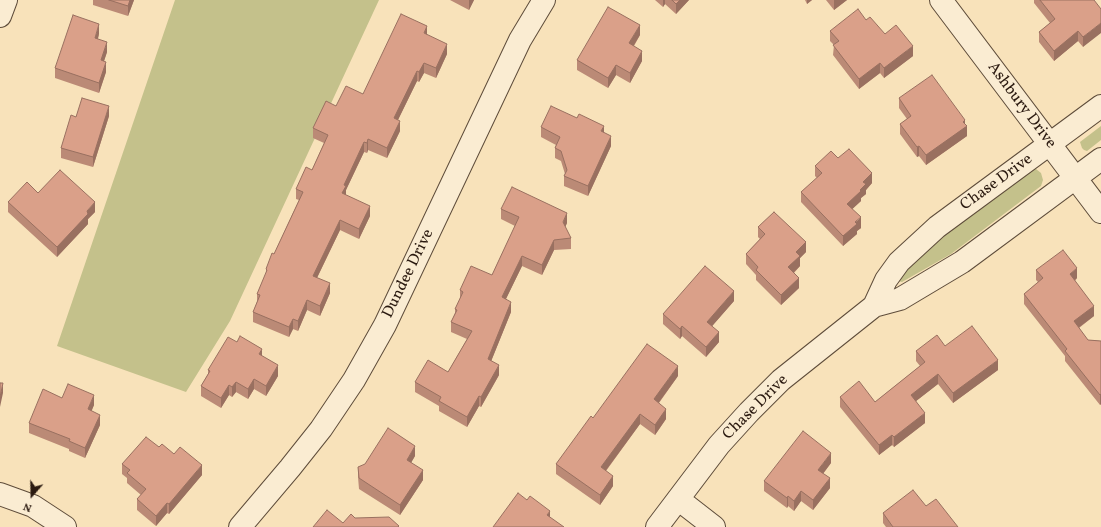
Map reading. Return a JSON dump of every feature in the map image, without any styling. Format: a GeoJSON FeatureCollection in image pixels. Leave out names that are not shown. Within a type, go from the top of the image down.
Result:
{"type":"FeatureCollection","features":[{"type":"Feature","properties":{"kind":"street"},"geometry":{"type":"LineString","coordinates":[[0,16],[6,0]]}},
{"type":"Feature","properties":{"kind":"street","name":"Dundee Drive"},"geometry":{"type":"LineString","coordinates":[[240,527],[321,429],[354,380],[385,325],[520,40],[544,0]]}},
{"type":"Feature","properties":{"kind":"street","name":"Ashbury Drive"},"geometry":{"type":"LineString","coordinates":[[941,0],[1101,212]]}},
{"type":"Feature","properties":{"kind":"street","name":"Chase Drive"},"geometry":{"type":"LineString","coordinates":[[874,306],[886,280],[899,262],[937,227],[1101,106]]}},
{"type":"Feature","properties":{"kind":"street","name":"Chase Drive"},"geometry":{"type":"LineString","coordinates":[[657,527],[719,445],[781,380],[874,306],[900,299],[962,262],[1101,159]]}},
{"type":"Feature","properties":{"kind":"street"},"geometry":{"type":"LineString","coordinates":[[0,494],[33,506],[65,527]]}},
{"type":"Feature","properties":{"kind":"street"},"geometry":{"type":"LineString","coordinates":[[678,499],[714,527]]}},
{"type":"Feature","properties":{"kind":"shaded area"},"geometry":{"type":"Polygon","coordinates":[[[175,0],[379,0],[230,321],[186,392],[57,346],[175,0]]]}},
{"type":"Feature","properties":{"kind":"shaded area"},"geometry":{"type":"Polygon","coordinates":[[[1101,126],[1101,140],[1087,151],[1084,150],[1080,142],[1101,126]]]}},
{"type":"Feature","properties":{"kind":"shaded area"},"geometry":{"type":"Polygon","coordinates":[[[1036,169],[1041,173],[1043,180],[1041,186],[951,254],[902,282],[898,281],[899,277],[938,238],[1029,170],[1036,169]]]}},
{"type":"Feature","properties":{"kind":"building"},"geometry":{"type":"Polygon","coordinates":[[[109,0],[130,0],[128,6],[109,0]]]}},
{"type":"Feature","properties":{"kind":"building"},"geometry":{"type":"Polygon","coordinates":[[[672,0],[680,0],[676,4],[672,0]]]}},
{"type":"Feature","properties":{"kind":"building"},"geometry":{"type":"Polygon","coordinates":[[[1040,0],[1094,0],[1101,9],[1101,23],[1083,37],[1078,31],[1054,51],[1039,32],[1055,19],[1040,0]]]}},
{"type":"Feature","properties":{"kind":"building"},"geometry":{"type":"Polygon","coordinates":[[[608,7],[640,25],[629,43],[642,51],[630,73],[616,65],[608,78],[577,60],[608,7]]]}},
{"type":"Feature","properties":{"kind":"building"},"geometry":{"type":"Polygon","coordinates":[[[858,9],[866,20],[870,17],[885,34],[896,25],[913,46],[884,68],[880,63],[859,79],[833,45],[839,41],[830,31],[858,9]]]}},
{"type":"Feature","properties":{"kind":"building"},"geometry":{"type":"Polygon","coordinates":[[[401,14],[427,26],[424,33],[447,44],[436,68],[424,63],[419,72],[417,71],[394,118],[400,121],[387,148],[368,139],[367,143],[364,142],[344,185],[346,186],[342,193],[370,206],[359,229],[340,220],[313,276],[330,283],[320,306],[307,300],[298,321],[293,319],[289,327],[253,312],[260,295],[257,294],[272,253],[274,254],[303,192],[296,189],[306,167],[312,170],[328,135],[313,128],[326,101],[336,106],[346,86],[363,94],[401,14]]]}},
{"type":"Feature","properties":{"kind":"building"},"geometry":{"type":"Polygon","coordinates":[[[73,15],[99,24],[95,38],[107,42],[101,60],[106,62],[99,83],[55,68],[73,15]]]}},
{"type":"Feature","properties":{"kind":"building"},"geometry":{"type":"Polygon","coordinates":[[[932,75],[965,120],[963,122],[967,126],[926,155],[919,146],[917,147],[900,124],[911,116],[899,98],[932,75]]]}},
{"type":"Feature","properties":{"kind":"building"},"geometry":{"type":"Polygon","coordinates":[[[82,98],[109,106],[93,157],[61,148],[71,115],[76,117],[82,98]]]}},
{"type":"Feature","properties":{"kind":"building"},"geometry":{"type":"Polygon","coordinates":[[[551,106],[577,118],[579,114],[604,126],[601,131],[611,136],[588,186],[564,176],[567,170],[561,151],[555,148],[560,137],[541,127],[551,106]]]}},
{"type":"Feature","properties":{"kind":"building"},"geometry":{"type":"Polygon","coordinates":[[[849,149],[872,173],[863,182],[866,184],[860,190],[861,191],[847,204],[861,217],[855,222],[857,224],[843,236],[801,192],[822,173],[815,166],[831,151],[838,158],[849,149]]]}},
{"type":"Feature","properties":{"kind":"building"},"geometry":{"type":"Polygon","coordinates":[[[60,170],[95,202],[87,211],[88,214],[57,247],[8,202],[27,182],[38,193],[60,170]]]}},
{"type":"Feature","properties":{"kind":"building"},"geometry":{"type":"Polygon","coordinates":[[[512,187],[567,213],[563,222],[571,238],[554,240],[542,265],[522,256],[502,297],[511,302],[488,359],[499,365],[481,397],[479,396],[467,417],[439,401],[441,397],[415,382],[428,360],[448,372],[472,331],[451,322],[463,292],[460,290],[471,266],[492,275],[519,217],[501,209],[512,187]]]}},
{"type":"Feature","properties":{"kind":"building"},"geometry":{"type":"Polygon","coordinates":[[[774,212],[806,242],[796,252],[800,256],[788,267],[799,278],[781,295],[756,270],[758,267],[746,254],[765,234],[758,227],[774,212]]]}},
{"type":"Feature","properties":{"kind":"building"},"geometry":{"type":"Polygon","coordinates":[[[1063,250],[1077,268],[1070,274],[1094,306],[1074,321],[1088,340],[1101,341],[1100,395],[1065,351],[1067,349],[1024,294],[1043,278],[1036,270],[1063,250]]]}},
{"type":"Feature","properties":{"kind":"building"},"geometry":{"type":"Polygon","coordinates":[[[705,266],[734,291],[707,322],[719,332],[706,347],[682,326],[680,329],[663,314],[705,266]]]}},
{"type":"Feature","properties":{"kind":"building"},"geometry":{"type":"Polygon","coordinates":[[[972,326],[998,360],[953,393],[938,374],[911,395],[925,413],[894,437],[892,435],[879,445],[840,397],[859,381],[875,402],[925,362],[916,351],[937,335],[945,346],[972,326]]]}},
{"type":"Feature","properties":{"kind":"building"},"geometry":{"type":"Polygon","coordinates":[[[240,336],[262,349],[259,354],[278,365],[266,386],[254,379],[248,389],[236,382],[232,387],[229,385],[221,398],[201,386],[210,371],[208,370],[228,337],[237,342],[240,336]]]}},
{"type":"Feature","properties":{"kind":"building"},"geometry":{"type":"Polygon","coordinates":[[[647,344],[678,366],[654,399],[666,409],[655,425],[640,414],[601,467],[613,476],[600,495],[556,464],[591,416],[593,418],[647,344]]]}},
{"type":"Feature","properties":{"kind":"building"},"geometry":{"type":"Polygon","coordinates":[[[0,383],[3,383],[0,397],[0,383]]]}},
{"type":"Feature","properties":{"kind":"building"},"geometry":{"type":"Polygon","coordinates":[[[68,384],[94,395],[88,409],[100,415],[85,448],[69,441],[70,439],[29,423],[43,389],[62,398],[68,384]]]}},
{"type":"Feature","properties":{"kind":"building"},"geometry":{"type":"Polygon","coordinates":[[[388,428],[415,446],[407,460],[423,470],[400,505],[359,478],[358,467],[365,464],[388,428]]]}},
{"type":"Feature","properties":{"kind":"building"},"geometry":{"type":"Polygon","coordinates":[[[803,431],[831,453],[818,470],[830,478],[813,500],[801,491],[794,501],[788,496],[787,498],[764,481],[803,431]]]}},
{"type":"Feature","properties":{"kind":"building"},"geometry":{"type":"Polygon","coordinates":[[[146,437],[159,447],[162,444],[174,454],[180,447],[202,465],[169,504],[167,503],[156,516],[137,499],[146,489],[127,473],[130,470],[122,464],[146,437]]]}},
{"type":"Feature","properties":{"kind":"building"},"geometry":{"type":"Polygon","coordinates":[[[913,490],[926,506],[936,499],[958,527],[893,527],[883,513],[913,490]]]}},
{"type":"Feature","properties":{"kind":"building"},"geometry":{"type":"Polygon","coordinates":[[[518,493],[527,500],[530,496],[550,511],[547,515],[564,527],[493,527],[518,493]]]}},
{"type":"Feature","properties":{"kind":"building"},"geometry":{"type":"Polygon","coordinates":[[[327,510],[343,523],[351,514],[355,518],[389,517],[399,526],[313,527],[327,510]]]}}]}
